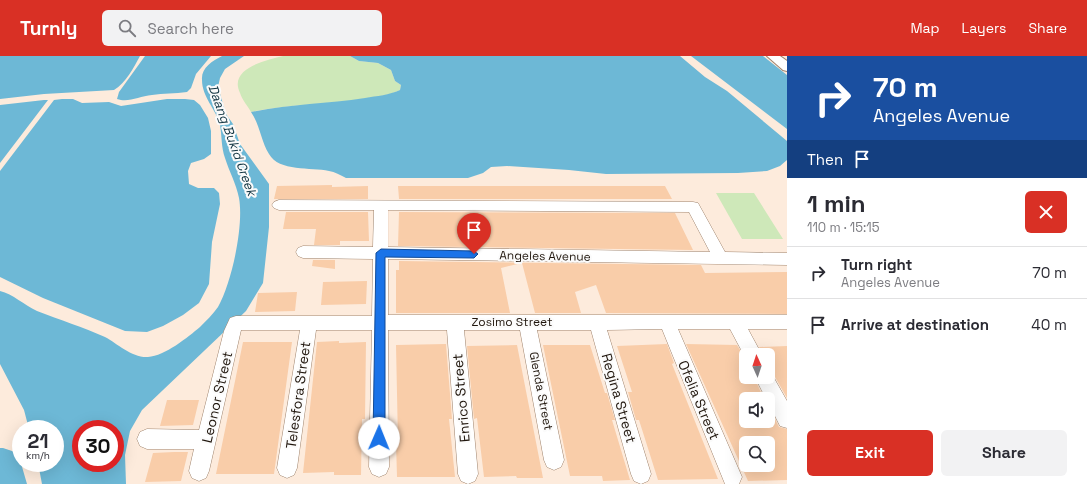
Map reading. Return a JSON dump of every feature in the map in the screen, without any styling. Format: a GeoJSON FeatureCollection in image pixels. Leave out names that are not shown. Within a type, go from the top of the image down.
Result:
{"type":"FeatureCollection","features":[{"type":"Feature","properties":{"kind":"street"},"geometry":{"type":"LineString","coordinates":[[773,56],[787,67]]}},
{"type":"Feature","properties":{"kind":"street"},"geometry":{"type":"LineString","coordinates":[[279,205],[694,207],[721,259]]}},
{"type":"Feature","properties":{"kind":"street"},"geometry":{"type":"LineString","coordinates":[[378,467],[381,206]]}},
{"type":"Feature","properties":{"kind":"street","name":"Angeles Avenue"},"geometry":{"type":"LineString","coordinates":[[303,252],[787,260]]}},
{"type":"Feature","properties":{"kind":"street","name":"Enrico Street"},"geometry":{"type":"LineString","coordinates":[[455,322],[468,474]]}},
{"type":"Feature","properties":{"kind":"street","name":"Glenda Street"},"geometry":{"type":"LineString","coordinates":[[527,322],[554,460]]}},
{"type":"Feature","properties":{"kind":"street","name":"Regina Street"},"geometry":{"type":"LineString","coordinates":[[597,322],[641,474]]}},
{"type":"Feature","properties":{"kind":"street","name":"Ofelia Street"},"geometry":{"type":"LineString","coordinates":[[667,322],[732,477]]}},
{"type":"Feature","properties":{"kind":"street"},"geometry":{"type":"LineString","coordinates":[[735,322],[749,348]]}},
{"type":"Feature","properties":{"kind":"street","name":"Zosimo Street"},"geometry":{"type":"LineString","coordinates":[[236,323],[787,322]]}},
{"type":"Feature","properties":{"kind":"street","name":"Leonor Street"},"geometry":{"type":"LineString","coordinates":[[199,471],[208,440],[232,331],[236,323]]}},
{"type":"Feature","properties":{"kind":"street","name":"Telesfora Street"},"geometry":{"type":"LineString","coordinates":[[287,468],[309,323]]}},
{"type":"Feature","properties":{"kind":"street"},"geometry":{"type":"LineString","coordinates":[[768,384],[787,419]]}},
{"type":"Feature","properties":{"kind":"street"},"geometry":{"type":"LineString","coordinates":[[147,439],[208,440]]}},
{"type":"Feature","properties":{"kind":"green space"},"geometry":{"type":"Polygon","coordinates":[[[283,56],[350,56],[359,61],[378,63],[391,70],[395,81],[401,85],[400,90],[372,98],[279,107],[251,112],[240,93],[238,84],[239,77],[244,71],[259,63],[283,56]]]}},
{"type":"Feature","properties":{"kind":"green space"},"geometry":{"type":"Polygon","coordinates":[[[716,193],[754,193],[783,239],[742,239],[716,193]]]}},
{"type":"Feature","properties":{"kind":"water"},"geometry":{"type":"Polygon","coordinates":[[[0,56],[140,56],[126,79],[114,90],[44,94],[0,99],[0,56]]]}},
{"type":"Feature","properties":{"kind":"water"},"geometry":{"type":"Polygon","coordinates":[[[145,56],[211,56],[196,74],[191,88],[187,92],[156,94],[126,100],[117,99],[119,92],[145,56]]]}},
{"type":"Feature","properties":{"kind":"water","name":"Daang Bukid Creek"},"geometry":{"type":"Polygon","coordinates":[[[222,56],[244,56],[225,69],[220,78],[218,87],[226,114],[233,124],[240,144],[269,184],[269,227],[263,283],[246,311],[142,410],[130,431],[125,455],[126,484],[42,484],[40,472],[64,472],[64,420],[27,420],[24,410],[0,364],[0,291],[5,292],[32,309],[97,333],[125,350],[142,357],[155,356],[169,350],[200,327],[218,307],[228,283],[236,253],[240,223],[239,198],[224,154],[220,125],[204,92],[202,76],[205,68],[222,56]]]}},
{"type":"Feature","properties":{"kind":"water"},"geometry":{"type":"Polygon","coordinates":[[[350,56],[680,56],[705,77],[727,91],[787,141],[787,160],[780,166],[767,171],[738,173],[606,174],[507,166],[491,167],[483,173],[468,178],[346,178],[329,171],[296,168],[280,164],[274,160],[266,149],[251,112],[280,107],[365,98],[400,90],[401,85],[395,81],[391,70],[378,63],[359,61],[350,56]]]}},
{"type":"Feature","properties":{"kind":"water"},"geometry":{"type":"Polygon","coordinates":[[[691,56],[763,56],[787,75],[787,129],[691,56]]]}},
{"type":"Feature","properties":{"kind":"water"},"geometry":{"type":"Polygon","coordinates":[[[73,99],[82,103],[109,102],[121,106],[167,99],[194,100],[200,105],[208,118],[211,131],[211,154],[204,159],[191,163],[188,171],[189,184],[198,188],[214,188],[219,193],[220,204],[212,242],[209,284],[199,303],[183,315],[163,326],[147,332],[125,331],[43,298],[0,277],[0,171],[54,100],[73,99]]]}},
{"type":"Feature","properties":{"kind":"water"},"geometry":{"type":"Polygon","coordinates":[[[48,100],[0,163],[0,105],[48,100]]]}},
{"type":"Feature","properties":{"kind":"water"},"geometry":{"type":"Polygon","coordinates":[[[0,448],[3,448],[12,451],[12,472],[24,472],[27,484],[0,484],[0,448]]]}},
{"type":"Feature","properties":{"kind":"building"},"geometry":{"type":"Polygon","coordinates":[[[332,185],[332,187],[368,186],[368,199],[274,199],[277,186],[332,185]]]}},
{"type":"Feature","properties":{"kind":"building"},"geometry":{"type":"Polygon","coordinates":[[[398,186],[665,186],[672,199],[399,199],[398,186]]]}},
{"type":"Feature","properties":{"kind":"building"},"geometry":{"type":"Polygon","coordinates":[[[286,212],[368,212],[369,241],[340,241],[340,245],[314,245],[316,229],[283,229],[286,212]]]}},
{"type":"Feature","properties":{"kind":"building"},"geometry":{"type":"Polygon","coordinates":[[[399,212],[675,213],[693,250],[398,246],[399,212]]]}},
{"type":"Feature","properties":{"kind":"building"},"geometry":{"type":"Polygon","coordinates":[[[313,260],[335,260],[335,269],[312,266],[313,260]]]}},
{"type":"Feature","properties":{"kind":"building"},"geometry":{"type":"Polygon","coordinates":[[[399,261],[701,265],[705,273],[787,272],[787,314],[606,313],[596,285],[575,292],[581,313],[535,313],[522,263],[501,268],[510,313],[396,313],[396,270],[399,270],[399,261]]]}},
{"type":"Feature","properties":{"kind":"building"},"geometry":{"type":"Polygon","coordinates":[[[367,281],[366,304],[321,305],[323,282],[367,281]]]}},
{"type":"Feature","properties":{"kind":"building"},"geometry":{"type":"Polygon","coordinates":[[[297,292],[295,311],[255,312],[258,293],[297,292]]]}},
{"type":"Feature","properties":{"kind":"building"},"geometry":{"type":"Polygon","coordinates":[[[339,341],[339,343],[366,342],[365,419],[362,419],[361,475],[334,475],[334,472],[303,473],[317,342],[339,341]]]}},
{"type":"Feature","properties":{"kind":"building"},"geometry":{"type":"Polygon","coordinates":[[[243,342],[292,342],[274,474],[216,474],[243,342]]]}},
{"type":"Feature","properties":{"kind":"building"},"geometry":{"type":"Polygon","coordinates":[[[446,344],[452,419],[449,419],[455,477],[397,477],[396,442],[398,442],[396,345],[446,344]]]}},
{"type":"Feature","properties":{"kind":"building"},"geometry":{"type":"Polygon","coordinates":[[[667,344],[674,363],[672,364],[718,479],[658,480],[639,420],[636,420],[628,392],[632,392],[617,346],[667,344]]]}},
{"type":"Feature","properties":{"kind":"building"},"geometry":{"type":"Polygon","coordinates":[[[686,344],[737,345],[739,348],[739,384],[757,384],[761,392],[739,392],[739,428],[775,428],[775,419],[779,427],[787,429],[787,480],[748,481],[744,472],[775,472],[775,436],[739,436],[739,461],[686,344]]]}},
{"type":"Feature","properties":{"kind":"building"},"geometry":{"type":"Polygon","coordinates":[[[517,345],[543,478],[517,478],[516,476],[484,477],[477,418],[474,419],[467,346],[517,345]]]}},
{"type":"Feature","properties":{"kind":"building"},"geometry":{"type":"Polygon","coordinates":[[[543,345],[590,345],[615,420],[612,420],[630,480],[603,481],[602,476],[570,476],[543,345]]]}},
{"type":"Feature","properties":{"kind":"building"},"geometry":{"type":"Polygon","coordinates":[[[787,346],[787,398],[775,377],[775,348],[759,347],[787,346]]]}},
{"type":"Feature","properties":{"kind":"building"},"geometry":{"type":"Polygon","coordinates":[[[167,400],[199,400],[193,425],[160,426],[167,400]]]}},
{"type":"Feature","properties":{"kind":"building"},"geometry":{"type":"Polygon","coordinates":[[[188,452],[181,481],[145,482],[153,453],[188,452]]]}},
{"type":"Feature","properties":{"kind":"route"},"geometry":{"type":"LineString","coordinates":[[379,438],[381,253],[474,254]]}}]}
